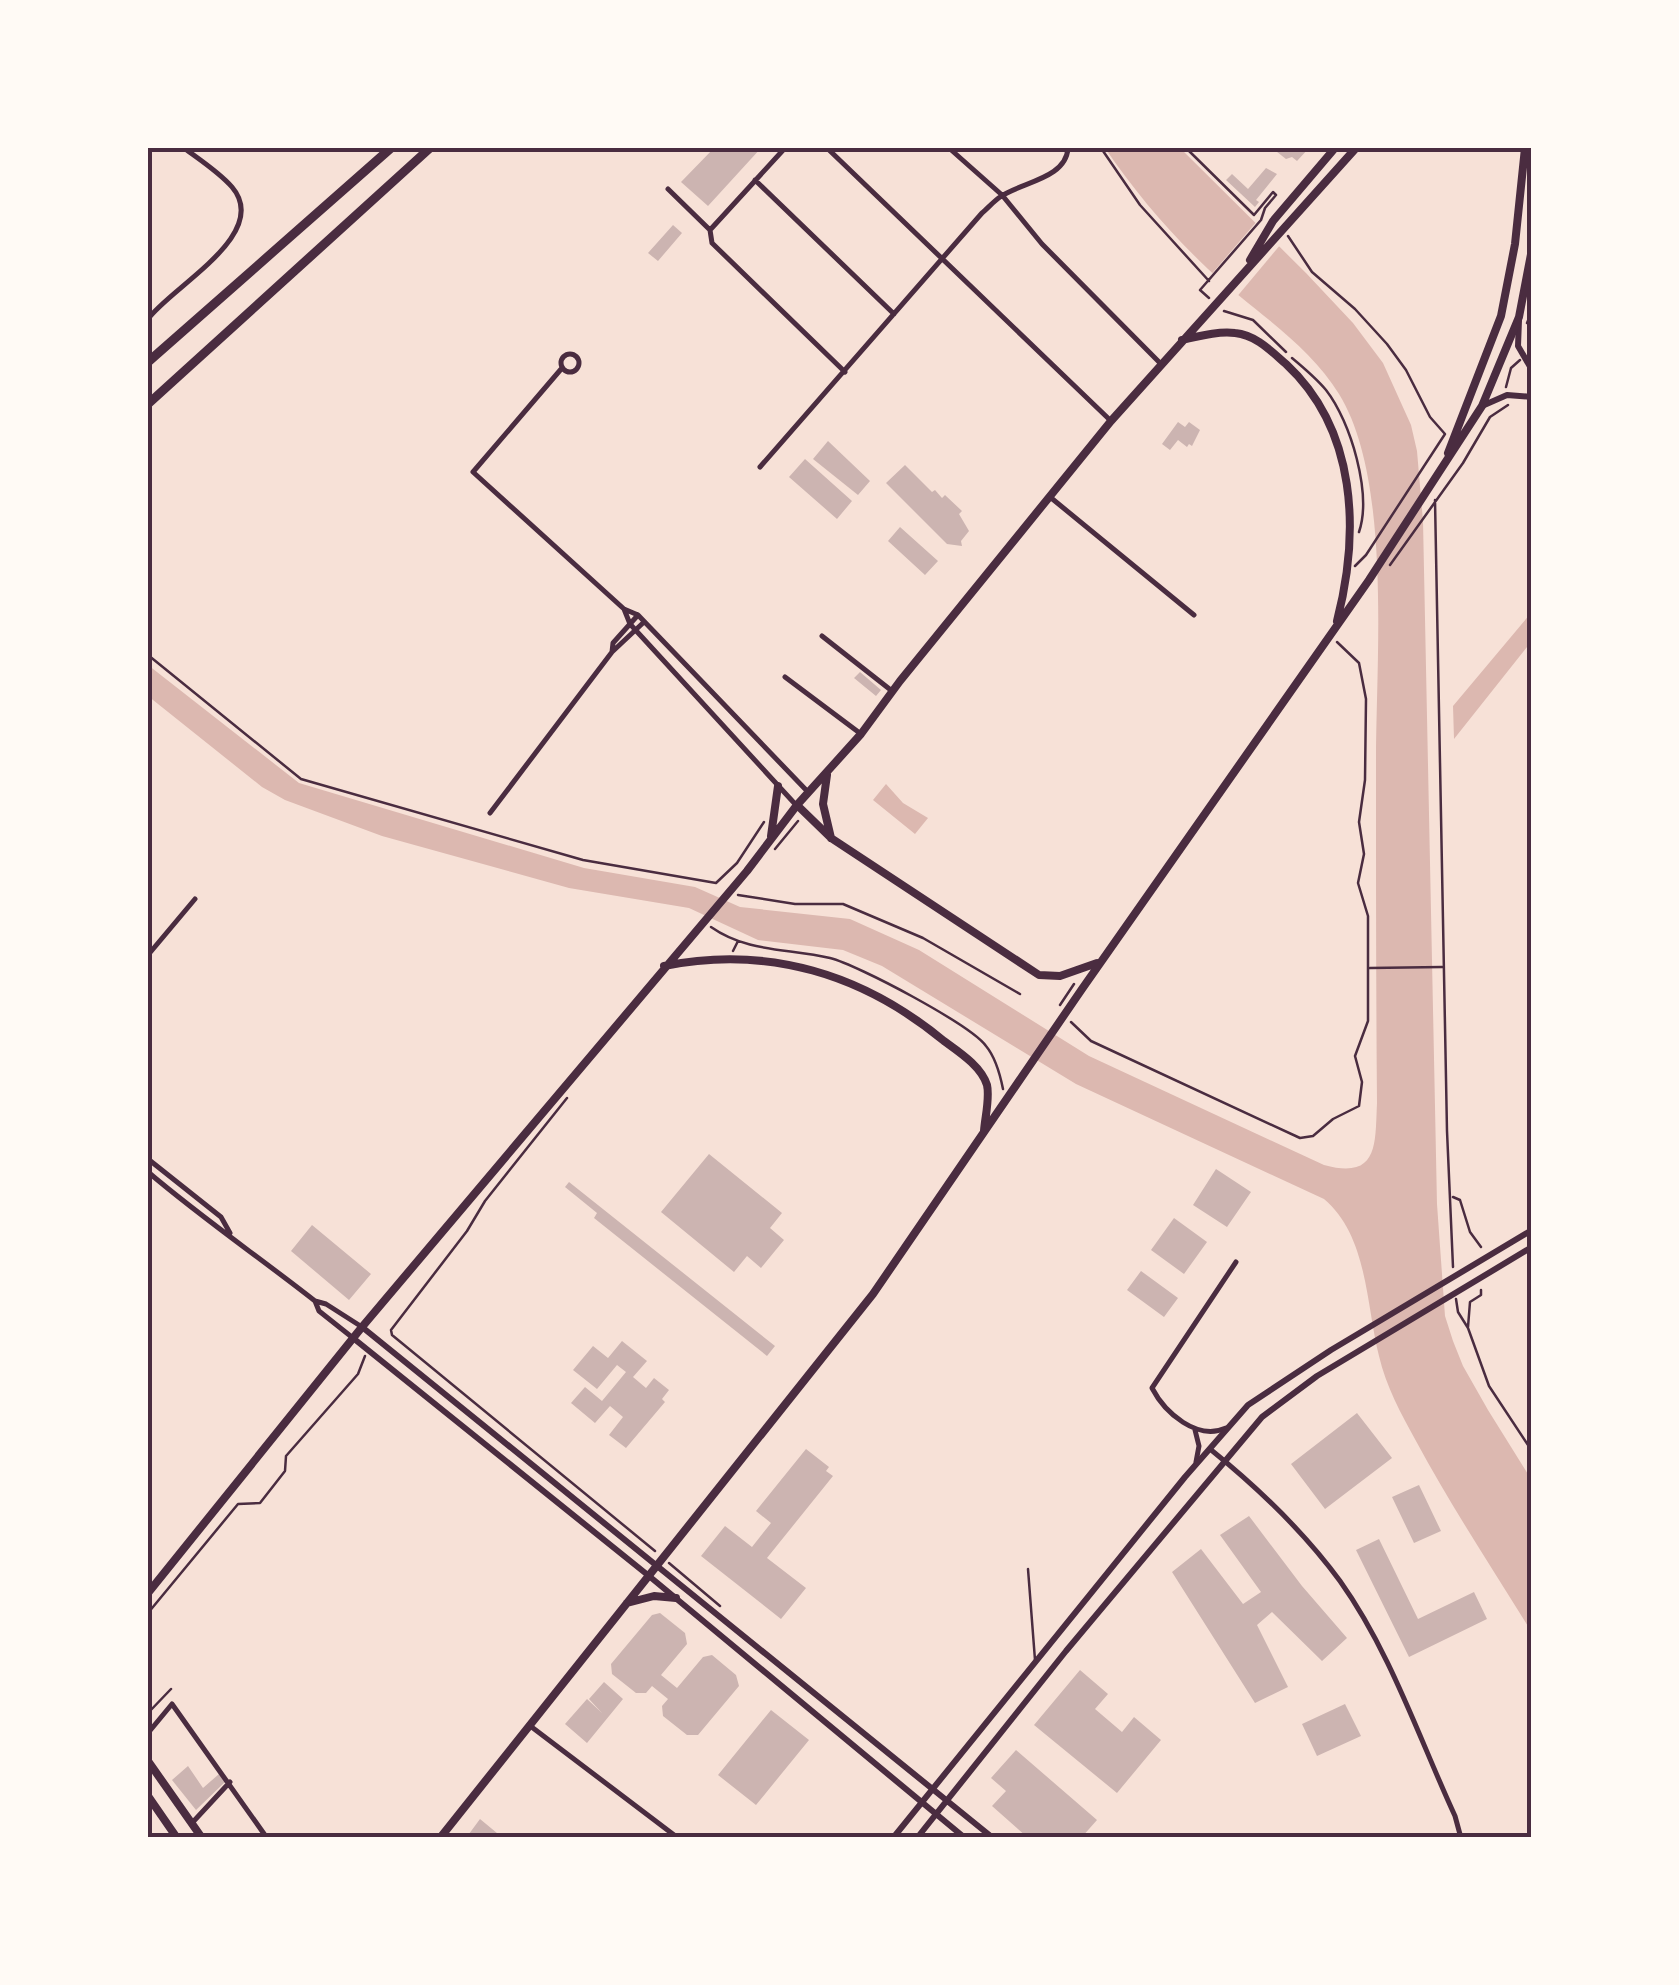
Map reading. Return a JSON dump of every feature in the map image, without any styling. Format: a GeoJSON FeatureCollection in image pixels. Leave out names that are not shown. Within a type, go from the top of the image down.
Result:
{"type":"FeatureCollection","features":[{"type":"Feature","properties":{"kind":"highway"},"geometry":{"type":"LineString","coordinates":[[148,362],[391,148]]}},
{"type":"Feature","properties":{"kind":"highway"},"geometry":{"type":"LineString","coordinates":[[148,404],[430,148]]}},
{"type":"Feature","properties":{"kind":"main road"},"geometry":{"type":"LineString","coordinates":[[1246,268],[1273,221],[1335,148]]}},
{"type":"Feature","properties":{"kind":"main road"},"geometry":{"type":"LineString","coordinates":[[148,1593],[362,1327],[664,966],[732,893],[797,805],[861,734],[1111,421],[1246,268],[1285,232],[1356,148]]}},
{"type":"Feature","properties":{"kind":"main road"},"geometry":{"type":"LineString","coordinates":[[1446,458],[1501,316],[1515,244],[1525,148]]}},
{"type":"Feature","properties":{"kind":"main road"},"geometry":{"type":"LineString","coordinates":[[1532,250],[1519,316],[1518,346],[1532,370]]}},
{"type":"Feature","properties":{"kind":"main road"},"geometry":{"type":"LineString","coordinates":[[440,1838],[874,1294],[1101,961],[1369,580],[1430,482],[1464,436],[1482,406],[1519,316]]}},
{"type":"Feature","properties":{"kind":"main road"},"geometry":{"type":"LineString","coordinates":[[1182,340],[1222,332],[1254,338],[1304,381],[1330,421],[1346,466],[1348,506],[1348,558],[1336,624]]}},
{"type":"Feature","properties":{"kind":"main road"},"geometry":{"type":"LineString","coordinates":[[1482,406],[1507,395],[1532,396]]}},
{"type":"Feature","properties":{"kind":"main road"},"geometry":{"type":"LineString","coordinates":[[828,771],[823,804],[831,838]]}},
{"type":"Feature","properties":{"kind":"main road"},"geometry":{"type":"LineString","coordinates":[[770,840],[778,786]]}},
{"type":"Feature","properties":{"kind":"main road"},"geometry":{"type":"LineString","coordinates":[[797,805],[831,838],[1039,975],[1068,975],[1101,961]]}},
{"type":"Feature","properties":{"kind":"main road"},"geometry":{"type":"LineString","coordinates":[[664,966],[712,958],[746,958],[816,971],[872,992],[916,1018],[976,1067],[987,1086],[983,1135]]}},
{"type":"Feature","properties":{"kind":"main road"},"geometry":{"type":"LineString","coordinates":[[893,1838],[1248,1405],[1354,1336],[1532,1230]]}},
{"type":"Feature","properties":{"kind":"main road"},"geometry":{"type":"LineString","coordinates":[[917,1838],[1262,1417],[1317,1376],[1532,1247]]}},
{"type":"Feature","properties":{"kind":"main road"},"geometry":{"type":"LineString","coordinates":[[362,1327],[992,1838]]}},
{"type":"Feature","properties":{"kind":"main road"},"geometry":{"type":"LineString","coordinates":[[354,1338],[965,1838]]}},
{"type":"Feature","properties":{"kind":"main road"},"geometry":{"type":"LineString","coordinates":[[627,1603],[654,1596],[676,1598]]}},
{"type":"Feature","properties":{"kind":"main road"},"geometry":{"type":"LineString","coordinates":[[148,1761],[202,1838]]}},
{"type":"Feature","properties":{"kind":"main road"},"geometry":{"type":"LineString","coordinates":[[148,1796],[177,1838]]}},
{"type":"Feature","properties":{"kind":"street"},"geometry":{"type":"LineString","coordinates":[[149,316],[233,240],[240,221],[241,205],[234,189],[184,148]]}},
{"type":"Feature","properties":{"kind":"street"},"geometry":{"type":"LineString","coordinates":[[785,148],[710,230],[708,237],[845,372]]}},
{"type":"Feature","properties":{"kind":"street"},"geometry":{"type":"LineString","coordinates":[[827,148],[1111,421]]}},
{"type":"Feature","properties":{"kind":"street"},"geometry":{"type":"LineString","coordinates":[[949,148],[1002,195],[1042,244],[1161,364]]}},
{"type":"Feature","properties":{"kind":"street"},"geometry":{"type":"LineString","coordinates":[[760,467],[942,256],[1002,195],[1052,172],[1066,160],[1068,148]]}},
{"type":"Feature","properties":{"kind":"street"},"geometry":{"type":"LineString","coordinates":[[755,180],[894,314]]}},
{"type":"Feature","properties":{"kind":"street"},"geometry":{"type":"LineString","coordinates":[[668,190],[710,230]]}},
{"type":"Feature","properties":{"kind":"street"},"geometry":{"type":"LineString","coordinates":[[562,368],[556,370],[473,472],[624,609],[638,615],[808,792]]}},
{"type":"Feature","properties":{"kind":"street"},"geometry":{"type":"LineString","coordinates":[[1050,498],[1194,615]]}},
{"type":"Feature","properties":{"kind":"street"},"geometry":{"type":"LineString","coordinates":[[624,609],[630,624],[797,805]]}},
{"type":"Feature","properties":{"kind":"street"},"geometry":{"type":"LineString","coordinates":[[612,652],[612,643],[638,615]]}},
{"type":"Feature","properties":{"kind":"street"},"geometry":{"type":"LineString","coordinates":[[490,813],[612,652],[644,622]]}},
{"type":"Feature","properties":{"kind":"street"},"geometry":{"type":"LineString","coordinates":[[822,636],[892,691]]}},
{"type":"Feature","properties":{"kind":"street"},"geometry":{"type":"LineString","coordinates":[[625,642],[648,643]]}},
{"type":"Feature","properties":{"kind":"street"},"geometry":{"type":"LineString","coordinates":[[785,677],[861,734]]}},
{"type":"Feature","properties":{"kind":"street"},"geometry":{"type":"LineString","coordinates":[[148,956],[195,899]]}},
{"type":"Feature","properties":{"kind":"street"},"geometry":{"type":"LineString","coordinates":[[148,1159],[221,1217],[231,1235]]}},
{"type":"Feature","properties":{"kind":"street"},"geometry":{"type":"LineString","coordinates":[[148,1172],[214,1228],[231,1235],[316,1301],[362,1327]]}},
{"type":"Feature","properties":{"kind":"street"},"geometry":{"type":"LineString","coordinates":[[1229,1427],[1215,1432],[1195,1430],[1158,1400],[1152,1388],[1236,1262]]}},
{"type":"Feature","properties":{"kind":"street"},"geometry":{"type":"LineString","coordinates":[[316,1301],[319,1310],[354,1338]]}},
{"type":"Feature","properties":{"kind":"street"},"geometry":{"type":"LineString","coordinates":[[1195,1430],[1199,1454],[1195,1465]]}},
{"type":"Feature","properties":{"kind":"street"},"geometry":{"type":"LineString","coordinates":[[1210,1449],[1308,1543],[1341,1583],[1390,1669],[1461,1838]]}},
{"type":"Feature","properties":{"kind":"street"},"geometry":{"type":"LineString","coordinates":[[148,1734],[172,1704],[267,1838]]}},
{"type":"Feature","properties":{"kind":"street"},"geometry":{"type":"LineString","coordinates":[[529,1725],[678,1838]]}},
{"type":"Feature","properties":{"kind":"street"},"geometry":{"type":"LineString","coordinates":[[192,1823],[230,1782]]}},
{"type":"Feature","properties":{"kind":"lane"},"geometry":{"type":"LineString","coordinates":[[1028,1569],[1036,1662]]}},
{"type":"Feature","properties":{"kind":"path"},"geometry":{"type":"LineString","coordinates":[[1101,148],[1140,205],[1209,280]]}},
{"type":"Feature","properties":{"kind":"path"},"geometry":{"type":"LineString","coordinates":[[1186,148],[1254,215],[1273,192],[1276,194],[1260,220],[1200,290]]}},
{"type":"Feature","properties":{"kind":"path"},"geometry":{"type":"LineString","coordinates":[[1285,232],[1312,272],[1376,330],[1406,370],[1427,412],[1446,434],[1366,555]]}},
{"type":"Feature","properties":{"kind":"path"},"geometry":{"type":"LineString","coordinates":[[1386,572],[1463,463],[1485,423],[1509,404],[1506,381],[1510,368],[1525,357]]}},
{"type":"Feature","properties":{"kind":"path"},"geometry":{"type":"LineString","coordinates":[[1435,499],[1448,1181],[1454,1271]]}},
{"type":"Feature","properties":{"kind":"path"},"geometry":{"type":"LineString","coordinates":[[1070,1022],[1091,1041],[1296,1136],[1308,1138],[1360,1103],[1362,1082],[1354,1056],[1368,1020],[1369,968],[1368,910],[1358,883],[1364,854],[1358,822],[1365,780],[1366,689],[1359,663],[1337,642]]}},
{"type":"Feature","properties":{"kind":"path"},"geometry":{"type":"LineString","coordinates":[[148,656],[302,779],[583,860],[716,882],[738,863],[767,816]]}},
{"type":"Feature","properties":{"kind":"path"},"geometry":{"type":"LineString","coordinates":[[732,893],[795,904],[843,904],[923,938],[1020,994]]}},
{"type":"Feature","properties":{"kind":"path"},"geometry":{"type":"LineString","coordinates":[[732,951],[738,941]]}},
{"type":"Feature","properties":{"kind":"path"},"geometry":{"type":"LineString","coordinates":[[1369,968],[1444,967]]}},
{"type":"Feature","properties":{"kind":"path"},"geometry":{"type":"LineString","coordinates":[[1055,1013],[1072,983]]}},
{"type":"Feature","properties":{"kind":"path"},"geometry":{"type":"LineString","coordinates":[[384,1332],[391,1330],[485,1201],[574,1089]]}},
{"type":"Feature","properties":{"kind":"path"},"geometry":{"type":"LineString","coordinates":[[1452,1197],[1460,1200],[1470,1232],[1481,1247]]}},
{"type":"Feature","properties":{"kind":"path"},"geometry":{"type":"LineString","coordinates":[[1454,1285],[1458,1312],[1468,1328],[1489,1386],[1532,1451]]}},
{"type":"Feature","properties":{"kind":"path"},"geometry":{"type":"LineString","coordinates":[[1468,1328],[1470,1302],[1481,1290]]}},
{"type":"Feature","properties":{"kind":"path"},"geometry":{"type":"LineString","coordinates":[[391,1330],[396,1341],[651,1548]]}},
{"type":"Feature","properties":{"kind":"path"},"geometry":{"type":"LineString","coordinates":[[148,1613],[238,1504],[260,1503],[285,1471],[286,1456],[358,1374],[361,1361]]}},
{"type":"Feature","properties":{"kind":"path"},"geometry":{"type":"LineString","coordinates":[[148,1713],[171,1690]]}},
{"type":"Feature","properties":{"kind":"shaded area"},"geometry":{"type":"Polygon","coordinates":[[[1105,148],[1180,148],[1353,323],[1383,363],[1411,425],[1423,521],[1437,1204],[1445,1316],[1463,1366],[1531,1479],[1531,1631],[1443,1489],[1394,1400],[1379,1356],[1357,1251],[1338,1214],[1324,1199],[1076,1084],[882,966],[843,950],[758,940],[689,908],[569,888],[382,836],[285,800],[262,787],[148,696],[148,665],[299,783],[584,868],[695,887],[740,907],[850,919],[919,950],[1089,1056],[1324,1165],[1342,1168],[1364,1163],[1374,1145],[1377,1103],[1378,622],[1374,521],[1367,473],[1356,430],[1326,376],[1295,343],[1179,240],[1105,148]]]}},
{"type":"Feature","properties":{"kind":"shaded area"},"geometry":{"type":"Polygon","coordinates":[[[1531,613],[1531,642],[1454,739],[1453,706],[1531,613]]]}},
{"type":"Feature","properties":{"kind":"shaded area"},"geometry":{"type":"Polygon","coordinates":[[[886,784],[903,803],[928,818],[915,834],[873,800],[886,784]]]}},
{"type":"Feature","properties":{"kind":"pier"},"geometry":{"type":"Polygon","coordinates":[[[1258,220],[1281,244],[1235,299],[1209,277],[1258,220]]]}},
{"type":"Feature","properties":{"kind":"building"},"geometry":{"type":"Polygon","coordinates":[[[714,148],[761,148],[708,206],[681,182],[714,148]]]}},
{"type":"Feature","properties":{"kind":"building"},"geometry":{"type":"Polygon","coordinates":[[[1272,148],[1309,148],[1297,161],[1292,157],[1286,159],[1272,148]]]}},
{"type":"Feature","properties":{"kind":"building"},"geometry":{"type":"Polygon","coordinates":[[[1266,168],[1277,174],[1256,200],[1259,202],[1255,207],[1226,180],[1232,174],[1248,189],[1266,168]]]}},
{"type":"Feature","properties":{"kind":"building"},"geometry":{"type":"Polygon","coordinates":[[[673,225],[682,233],[658,261],[648,253],[673,225]]]}},
{"type":"Feature","properties":{"kind":"building"},"geometry":{"type":"Polygon","coordinates":[[[1178,422],[1185,427],[1189,422],[1200,430],[1192,446],[1178,440],[1170,450],[1162,444],[1178,422]]]}},
{"type":"Feature","properties":{"kind":"building"},"geometry":{"type":"Polygon","coordinates":[[[828,441],[870,481],[858,495],[813,459],[828,441]]]}},
{"type":"Feature","properties":{"kind":"building"},"geometry":{"type":"Polygon","coordinates":[[[805,459],[852,501],[837,519],[789,477],[805,459]]]}},
{"type":"Feature","properties":{"kind":"building"},"geometry":{"type":"Polygon","coordinates":[[[905,465],[932,492],[935,490],[942,498],[945,495],[962,511],[959,514],[969,531],[961,541],[962,546],[947,544],[886,483],[905,465]]]}},
{"type":"Feature","properties":{"kind":"building"},"geometry":{"type":"Polygon","coordinates":[[[900,527],[938,561],[925,575],[888,541],[900,527]]]}},
{"type":"Feature","properties":{"kind":"building"},"geometry":{"type":"Polygon","coordinates":[[[860,672],[881,690],[876,696],[854,678],[860,672]]]}},
{"type":"Feature","properties":{"kind":"building"},"geometry":{"type":"Polygon","coordinates":[[[709,1154],[782,1213],[770,1228],[784,1240],[761,1268],[747,1256],[734,1272],[661,1212],[709,1154]]]}},
{"type":"Feature","properties":{"kind":"building"},"geometry":{"type":"Polygon","coordinates":[[[1216,1169],[1251,1192],[1227,1227],[1193,1205],[1216,1169]]]}},
{"type":"Feature","properties":{"kind":"building"},"geometry":{"type":"Polygon","coordinates":[[[569,1182],[775,1346],[767,1356],[594,1218],[597,1213],[565,1187],[569,1182]]]}},
{"type":"Feature","properties":{"kind":"building"},"geometry":{"type":"Polygon","coordinates":[[[1174,1218],[1207,1242],[1184,1274],[1151,1250],[1174,1218]]]}},
{"type":"Feature","properties":{"kind":"building"},"geometry":{"type":"Polygon","coordinates":[[[312,1225],[371,1274],[349,1300],[291,1251],[312,1225]]]}},
{"type":"Feature","properties":{"kind":"building"},"geometry":{"type":"Polygon","coordinates":[[[1141,1271],[1178,1298],[1164,1317],[1127,1290],[1141,1271]]]}},
{"type":"Feature","properties":{"kind":"building"},"geometry":{"type":"Polygon","coordinates":[[[622,1341],[647,1361],[633,1377],[646,1388],[654,1378],[669,1390],[662,1399],[665,1402],[626,1448],[609,1435],[623,1417],[610,1406],[595,1423],[571,1403],[585,1387],[602,1401],[626,1372],[617,1365],[597,1389],[573,1370],[593,1346],[608,1358],[622,1341]]]}},
{"type":"Feature","properties":{"kind":"building"},"geometry":{"type":"Polygon","coordinates":[[[1357,1413],[1392,1458],[1325,1509],[1291,1464],[1357,1413]]]}},
{"type":"Feature","properties":{"kind":"building"},"geometry":{"type":"Polygon","coordinates":[[[806,1449],[829,1467],[826,1471],[833,1476],[767,1558],[806,1588],[781,1619],[701,1556],[725,1526],[752,1547],[771,1523],[756,1511],[806,1449]]]}},
{"type":"Feature","properties":{"kind":"building"},"geometry":{"type":"Polygon","coordinates":[[[1419,1485],[1441,1531],[1414,1543],[1392,1497],[1419,1485]]]}},
{"type":"Feature","properties":{"kind":"building"},"geometry":{"type":"Polygon","coordinates":[[[1249,1516],[1347,1638],[1322,1661],[1272,1612],[1257,1625],[1288,1687],[1255,1703],[1172,1572],[1201,1549],[1243,1604],[1261,1592],[1220,1535],[1249,1516]]]}},
{"type":"Feature","properties":{"kind":"building"},"geometry":{"type":"Polygon","coordinates":[[[1379,1539],[1418,1619],[1474,1592],[1487,1619],[1409,1657],[1356,1550],[1379,1539]]]}},
{"type":"Feature","properties":{"kind":"building"},"geometry":{"type":"Polygon","coordinates":[[[660,1613],[685,1633],[687,1644],[661,1675],[677,1688],[703,1657],[712,1655],[736,1675],[739,1686],[698,1735],[687,1735],[663,1716],[662,1706],[668,1699],[652,1686],[646,1693],[636,1693],[612,1674],[611,1664],[652,1615],[660,1613]]]}},
{"type":"Feature","properties":{"kind":"building"},"geometry":{"type":"Polygon","coordinates":[[[1080,1670],[1108,1694],[1095,1709],[1122,1732],[1134,1717],[1161,1740],[1117,1793],[1034,1725],[1080,1670]]]}},
{"type":"Feature","properties":{"kind":"building"},"geometry":{"type":"Polygon","coordinates":[[[604,1682],[623,1699],[587,1743],[565,1724],[587,1699],[602,1713],[589,1699],[604,1682]]]}},
{"type":"Feature","properties":{"kind":"building"},"geometry":{"type":"Polygon","coordinates":[[[1345,1704],[1361,1736],[1317,1756],[1302,1724],[1345,1704]]]}},
{"type":"Feature","properties":{"kind":"building"},"geometry":{"type":"Polygon","coordinates":[[[771,1710],[809,1740],[756,1805],[718,1775],[771,1710]]]}},
{"type":"Feature","properties":{"kind":"building"},"geometry":{"type":"Polygon","coordinates":[[[1016,1750],[1097,1820],[1081,1838],[1028,1838],[992,1806],[1006,1791],[991,1778],[1016,1750]]]}},
{"type":"Feature","properties":{"kind":"building"},"geometry":{"type":"Polygon","coordinates":[[[188,1766],[203,1788],[219,1774],[225,1782],[196,1810],[172,1780],[188,1766]]]}},
{"type":"Feature","properties":{"kind":"building"},"geometry":{"type":"Polygon","coordinates":[[[480,1819],[503,1838],[466,1838],[480,1819]]]}}]}
